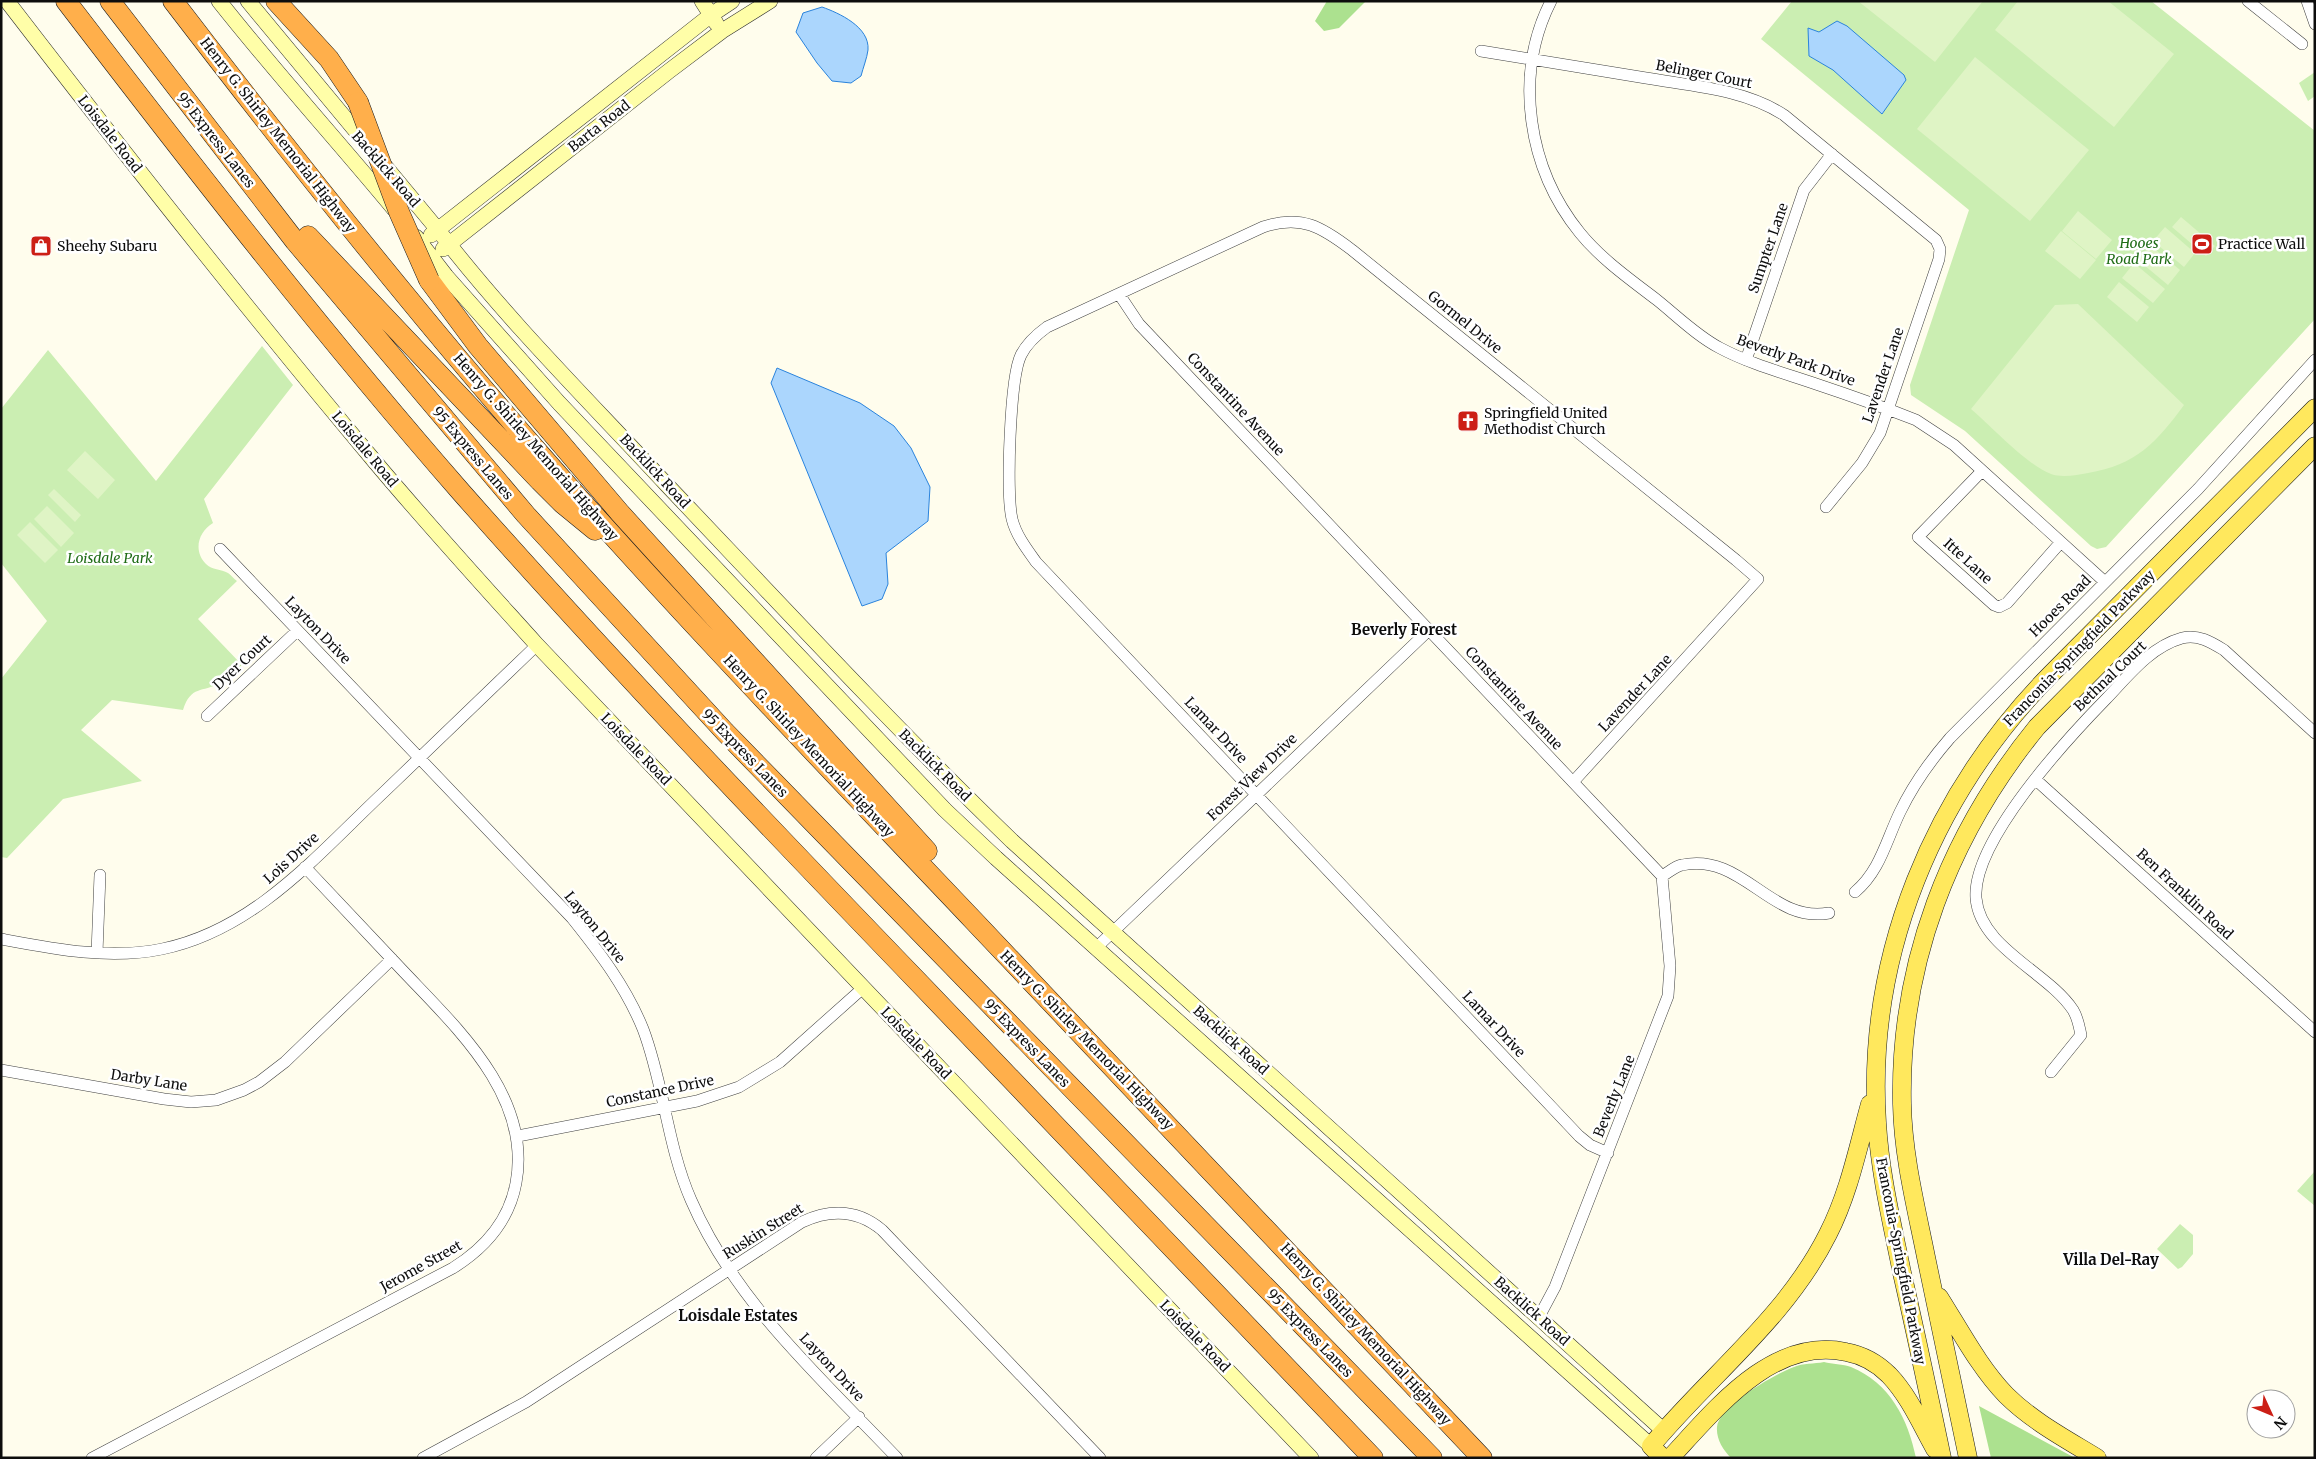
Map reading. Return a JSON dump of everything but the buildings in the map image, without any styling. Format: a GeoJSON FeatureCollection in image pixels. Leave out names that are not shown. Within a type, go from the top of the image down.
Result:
{"type":"FeatureCollection","features":[{"type":"Feature","properties":{"kind":"highway"},"geometry":{"type":"LineString","coordinates":[[66,1],[228,210],[341,350],[458,488],[575,620],[738,795],[1369,1455]]}},
{"type":"Feature","properties":{"kind":"highway","name":"95 Express Lanes"},"geometry":{"type":"LineString","coordinates":[[110,1],[167,78],[346,304],[526,515],[732,739],[1432,1458]]}},
{"type":"Feature","properties":{"kind":"highway","name":"Henry G. Shirley Memorial Highway"},"geometry":{"type":"LineString","coordinates":[[173,1],[380,266],[511,421],[638,563],[1482,1458]]}},
{"type":"Feature","properties":{"kind":"highway"},"geometry":{"type":"LineString","coordinates":[[276,1],[329,59],[358,102],[403,220],[429,280],[478,346],[620,513],[857,776],[970,898],[1048,999]]}},
{"type":"Feature","properties":{"kind":"highway"},"geometry":{"type":"LineString","coordinates":[[167,78],[335,267],[540,481],[574,513],[638,563]]}},
{"type":"Feature","properties":{"kind":"highway"},"geometry":{"type":"LineString","coordinates":[[1358,1384],[1416,1458]]}},
{"type":"Feature","properties":{"kind":"main road","name":"Loisdale Road"},"geometry":{"type":"LineString","coordinates":[[7,1],[209,260],[287,356],[382,471],[537,645],[1311,1458]]}},
{"type":"Feature","properties":{"kind":"main road","name":"Backlick Road"},"geometry":{"type":"LineString","coordinates":[[219,1],[432,258],[559,403],[898,762],[996,858],[1657,1452]]}},
{"type":"Feature","properties":{"kind":"main road","name":"Backlick Road"},"geometry":{"type":"LineString","coordinates":[[248,1],[465,265],[574,386],[914,744],[1012,841],[1664,1430],[1681,1454]]}},
{"type":"Feature","properties":{"kind":"main road"},"geometry":{"type":"LineString","coordinates":[[702,1],[722,31]]}},
{"type":"Feature","properties":{"kind":"main road","name":"Barta Road"},"geometry":{"type":"LineString","coordinates":[[432,258],[722,31],[770,1]]}},
{"type":"Feature","properties":{"kind":"main road","name":"Barta Road"},"geometry":{"type":"LineString","coordinates":[[421,244],[729,2]]}},
{"type":"Feature","properties":{"kind":"main road"},"geometry":{"type":"LineString","coordinates":[[729,2],[739,19]]}},
{"type":"Feature","properties":{"kind":"main road","name":"Franconia-Springfield Parkway"},"geometry":{"type":"LineString","coordinates":[[1942,1458],[1884,1183],[1877,1124],[1876,1084],[1881,1005],[1899,927],[1911,889],[1934,835],[1969,774],[2010,719],[2036,690],[2315,408]]}},
{"type":"Feature","properties":{"kind":"main road","name":"Franconia-Springfield Parkway"},"geometry":{"type":"LineString","coordinates":[[1968,1458],[1908,1163],[1902,1104],[1903,1065],[1908,1013],[1915,969],[1928,922],[1945,875],[1961,841],[1990,790],[2037,727],[2315,446]]}},
{"type":"Feature","properties":{"kind":"main road"},"geometry":{"type":"LineString","coordinates":[[1657,1452],[1664,1430],[1683,1408],[1765,1325],[1812,1263],[1829,1233],[1842,1200],[1876,1084]]}},
{"type":"Feature","properties":{"kind":"main road"},"geometry":{"type":"LineString","coordinates":[[1932,1286],[1985,1370],[2007,1396],[2037,1420],[2097,1458]]}},
{"type":"Feature","properties":{"kind":"main road"},"geometry":{"type":"LineString","coordinates":[[1681,1454],[1738,1389],[1768,1366],[1797,1354],[1835,1350],[1862,1356],[1888,1374],[1904,1395],[1942,1458]]}},
{"type":"Feature","properties":{"kind":"street","name":"Beverly Park Drive"},"geometry":{"type":"LineString","coordinates":[[1551,1],[1538,36],[1534,60],[1530,89],[1532,130],[1540,162],[1549,184],[1576,228],[1602,255],[1709,341],[1746,360],[1888,409],[1933,430],[1954,445],[2105,582]]}},
{"type":"Feature","properties":{"kind":"street"},"geometry":{"type":"LineString","coordinates":[[2248,1],[2302,44]]}},
{"type":"Feature","properties":{"kind":"street"},"geometry":{"type":"LineString","coordinates":[[2307,1],[2315,24]]}},
{"type":"Feature","properties":{"kind":"street","name":"Belinger Court"},"geometry":{"type":"LineString","coordinates":[[1481,51],[1748,96],[1768,104],[1784,115],[1936,240]]}},
{"type":"Feature","properties":{"kind":"street","name":"Sumpter Lane"},"geometry":{"type":"LineString","coordinates":[[1746,360],[1804,190],[1832,154]]}},
{"type":"Feature","properties":{"kind":"street","name":"Gormel Drive"},"geometry":{"type":"LineString","coordinates":[[1119,294],[1275,223],[1296,221],[1320,227],[1352,250],[1758,579]]}},
{"type":"Feature","properties":{"kind":"street","name":"Lavender Lane"},"geometry":{"type":"LineString","coordinates":[[1826,507],[1862,463],[1880,433],[1939,259],[1940,249],[1936,240]]}},
{"type":"Feature","properties":{"kind":"street","name":"Constantine Avenue"},"geometry":{"type":"LineString","coordinates":[[1119,294],[1139,324],[1662,876]]}},
{"type":"Feature","properties":{"kind":"street","name":"Lamar Drive"},"geometry":{"type":"LineString","coordinates":[[1119,294],[1047,327],[1032,339],[1021,354],[1016,374],[1009,477],[1012,518],[1020,539],[1036,562],[1579,1136],[1590,1145],[1608,1153]]}},
{"type":"Feature","properties":{"kind":"street","name":"Hooes Road"},"geometry":{"type":"LineString","coordinates":[[1855,892],[1872,876],[1903,807],[1935,756],[1971,716],[2198,489],[2315,360]]}},
{"type":"Feature","properties":{"kind":"street","name":"Itte Lane"},"geometry":{"type":"LineString","coordinates":[[1982,471],[1918,537],[1994,605],[1999,607],[2006,603],[2061,542]]}},
{"type":"Feature","properties":{"kind":"street","name":"Layton Drive"},"geometry":{"type":"LineString","coordinates":[[220,548],[572,918],[605,960],[626,992],[643,1029],[653,1062],[674,1154],[690,1198],[707,1234],[729,1270],[763,1316],[897,1458]]}},
{"type":"Feature","properties":{"kind":"street","name":"Lavender Lane"},"geometry":{"type":"LineString","coordinates":[[1573,782],[1758,579]]}},
{"type":"Feature","properties":{"kind":"street","name":"Dyer Court"},"geometry":{"type":"LineString","coordinates":[[207,716],[297,630]]}},
{"type":"Feature","properties":{"kind":"street","name":"Forest View Drive"},"geometry":{"type":"LineString","coordinates":[[1097,947],[1429,630]]}},
{"type":"Feature","properties":{"kind":"street","name":"Bethnal Court"},"geometry":{"type":"LineString","coordinates":[[2051,1072],[2081,1035],[2078,1021],[2065,1001],[1987,928],[1978,909],[1976,898],[1977,883],[1984,861],[2011,812],[2035,779],[2069,737],[2144,660],[2167,644],[2181,639],[2200,638],[2212,642],[2315,734]]}},
{"type":"Feature","properties":{"kind":"street","name":"Lois Drive"},"geometry":{"type":"LineString","coordinates":[[1,940],[63,951],[97,953],[147,952],[178,945],[226,927],[261,905],[305,868],[537,645]]}},
{"type":"Feature","properties":{"kind":"street","name":"Ben Franklin Road"},"geometry":{"type":"LineString","coordinates":[[2035,779],[2315,1032]]}},
{"type":"Feature","properties":{"kind":"street"},"geometry":{"type":"LineString","coordinates":[[1662,876],[1680,865],[1707,864],[1730,871],[1744,878],[1788,909],[1810,915],[1830,913]]}},
{"type":"Feature","properties":{"kind":"street","name":"Jerome Street"},"geometry":{"type":"LineString","coordinates":[[92,1458],[466,1260],[491,1237],[508,1210],[519,1170],[518,1136],[500,1090],[482,1060],[457,1028],[305,868]]}},
{"type":"Feature","properties":{"kind":"street"},"geometry":{"type":"LineString","coordinates":[[97,953],[100,875]]}},
{"type":"Feature","properties":{"kind":"street","name":"Beverly Lane"},"geometry":{"type":"LineString","coordinates":[[1540,1317],[1555,1287],[1668,996],[1670,966],[1662,876]]}},
{"type":"Feature","properties":{"kind":"street","name":"Darby Lane"},"geometry":{"type":"LineString","coordinates":[[1,1070],[164,1099],[191,1102],[230,1096],[259,1082],[285,1062],[392,960]]}},
{"type":"Feature","properties":{"kind":"street","name":"Constance Drive"},"geometry":{"type":"LineString","coordinates":[[518,1136],[715,1096],[761,1075],[797,1048],[863,988]]}},
{"type":"Feature","properties":{"kind":"street","name":"Ruskin Street"},"geometry":{"type":"LineString","coordinates":[[423,1458],[526,1402],[729,1270],[816,1216],[844,1212],[873,1222],[891,1238],[1100,1458]]}},
{"type":"Feature","properties":{"kind":"street"},"geometry":{"type":"LineString","coordinates":[[816,1458],[859,1417]]}},
{"type":"Feature","properties":{"kind":"green space"},"geometry":{"type":"Polygon","coordinates":[[[1327,1],[1366,1],[1339,28],[1324,31],[1315,21],[1327,1]]]}},
{"type":"Feature","properties":{"kind":"green space","name":"Hooes Road Park"},"geometry":{"type":"Polygon","coordinates":[[[1792,1],[2151,1],[2315,131],[2315,319],[2106,547],[2097,549],[2091,546],[1965,431],[1911,395],[1910,385],[1969,210],[1761,39],[1792,1]]]}},
{"type":"Feature","properties":{"kind":"green space"},"geometry":{"type":"Polygon","coordinates":[[[1858,1],[1983,1],[1935,62],[1858,1]]]}},
{"type":"Feature","properties":{"kind":"green space"},"geometry":{"type":"Polygon","coordinates":[[[2018,1],[2108,1],[2174,54],[2114,127],[1995,30],[2018,1]]]}},
{"type":"Feature","properties":{"kind":"green space"},"geometry":{"type":"Polygon","coordinates":[[[1975,57],[2089,150],[2030,221],[1917,129],[1975,57]]]}},
{"type":"Feature","properties":{"kind":"green space"},"geometry":{"type":"Polygon","coordinates":[[[2315,72],[2315,96],[2308,101],[2299,83],[2315,72]]]}},
{"type":"Feature","properties":{"kind":"green space"},"geometry":{"type":"Polygon","coordinates":[[[2078,211],[2112,240],[2096,259],[2062,231],[2078,211]]]}},
{"type":"Feature","properties":{"kind":"green space"},"geometry":{"type":"Polygon","coordinates":[[[2181,217],[2215,246],[2206,256],[2172,227],[2181,217]]]}},
{"type":"Feature","properties":{"kind":"green space"},"geometry":{"type":"Polygon","coordinates":[[[2165,227],[2195,253],[2184,267],[2153,241],[2165,227]]]}},
{"type":"Feature","properties":{"kind":"green space"},"geometry":{"type":"Polygon","coordinates":[[[2061,231],[2096,260],[2080,279],[2045,251],[2061,231]]]}},
{"type":"Feature","properties":{"kind":"green space"},"geometry":{"type":"Polygon","coordinates":[[[2150,245],[2180,270],[2168,285],[2138,260],[2150,245]]]}},
{"type":"Feature","properties":{"kind":"green space"},"geometry":{"type":"Polygon","coordinates":[[[2134,263],[2165,289],[2153,303],[2122,278],[2134,263]]]}},
{"type":"Feature","properties":{"kind":"green space"},"geometry":{"type":"Polygon","coordinates":[[[2119,282],[2149,307],[2137,322],[2107,297],[2119,282]]]}},
{"type":"Feature","properties":{"kind":"green space"},"geometry":{"type":"Polygon","coordinates":[[[2078,304],[2184,405],[2154,441],[2132,458],[2105,469],[2079,475],[2060,476],[2051,474],[2031,463],[1971,409],[2055,305],[2078,304]]]}},
{"type":"Feature","properties":{"kind":"green space","name":"Loisdale Park"},"geometry":{"type":"Polygon","coordinates":[[[262,346],[293,385],[204,499],[213,523],[204,531],[199,542],[200,553],[206,564],[228,573],[237,581],[198,619],[242,665],[223,681],[193,693],[183,710],[112,700],[81,730],[142,781],[63,799],[7,858],[1,857],[1,679],[47,621],[1,563],[1,409],[48,350],[156,481],[262,346]]]}},
{"type":"Feature","properties":{"kind":"green space"},"geometry":{"type":"Polygon","coordinates":[[[85,451],[115,480],[98,499],[67,470],[85,451]]]}},
{"type":"Feature","properties":{"kind":"green space"},"geometry":{"type":"Polygon","coordinates":[[[54,489],[81,515],[75,522],[48,495],[54,489]]]}},
{"type":"Feature","properties":{"kind":"green space"},"geometry":{"type":"Polygon","coordinates":[[[47,506],[74,533],[61,547],[34,519],[47,506]]]}},
{"type":"Feature","properties":{"kind":"green space"},"geometry":{"type":"Polygon","coordinates":[[[30,522],[58,550],[45,563],[17,535],[30,522]]]}},
{"type":"Feature","properties":{"kind":"green space"},"geometry":{"type":"Polygon","coordinates":[[[2315,1171],[2315,1206],[2297,1191],[2315,1171]]]}},
{"type":"Feature","properties":{"kind":"green space"},"geometry":{"type":"Polygon","coordinates":[[[2180,1224],[2193,1235],[2193,1254],[2178,1269],[2157,1249],[2180,1224]]]}},
{"type":"Feature","properties":{"kind":"green space"},"geometry":{"type":"Polygon","coordinates":[[[1824,1362],[1851,1367],[1865,1374],[1887,1393],[1902,1416],[1913,1444],[1916,1458],[1731,1458],[1721,1444],[1717,1431],[1720,1419],[1727,1410],[1749,1392],[1785,1371],[1801,1365],[1824,1362]]]}},
{"type":"Feature","properties":{"kind":"green space"},"geometry":{"type":"Polygon","coordinates":[[[1979,1406],[2075,1458],[1991,1458],[1979,1406]]]}},
{"type":"Feature","properties":{"kind":"water"},"geometry":{"type":"Polygon","coordinates":[[[822,7],[845,17],[864,34],[868,50],[861,76],[851,83],[832,81],[796,32],[803,13],[822,7]]]}},
{"type":"Feature","properties":{"kind":"water"},"geometry":{"type":"Polygon","coordinates":[[[1837,21],[1847,26],[1904,75],[1906,80],[1882,114],[1833,70],[1809,56],[1808,28],[1819,32],[1837,21]]]}},
{"type":"Feature","properties":{"kind":"water"},"geometry":{"type":"Polygon","coordinates":[[[777,368],[860,403],[894,426],[911,448],[930,487],[928,521],[886,553],[888,584],[882,599],[862,606],[771,383],[777,368]]]}},
{"type":"Feature","properties":{"kind":"place","name":"Practice Wall"},"geometry":{"type":"Point","coordinates":[2202,244]}},
{"type":"Feature","properties":{"kind":"place","name":"Sheehy Subaru"},"geometry":{"type":"Point","coordinates":[41,246]}},
{"type":"Feature","properties":{"kind":"place","name":"Springfield United Methodist Church"},"geometry":{"type":"Point","coordinates":[1468,421]}},
{"type":"Feature","properties":{"kind":"district","name":"Beverly Forest"},"geometry":{"type":"Point","coordinates":[1404,630]}},
{"type":"Feature","properties":{"kind":"district","name":"Villa Del-Ray"},"geometry":{"type":"Point","coordinates":[2111,1260]}},
{"type":"Feature","properties":{"kind":"district","name":"Loisdale Estates"},"geometry":{"type":"Point","coordinates":[738,1316]}}]}
